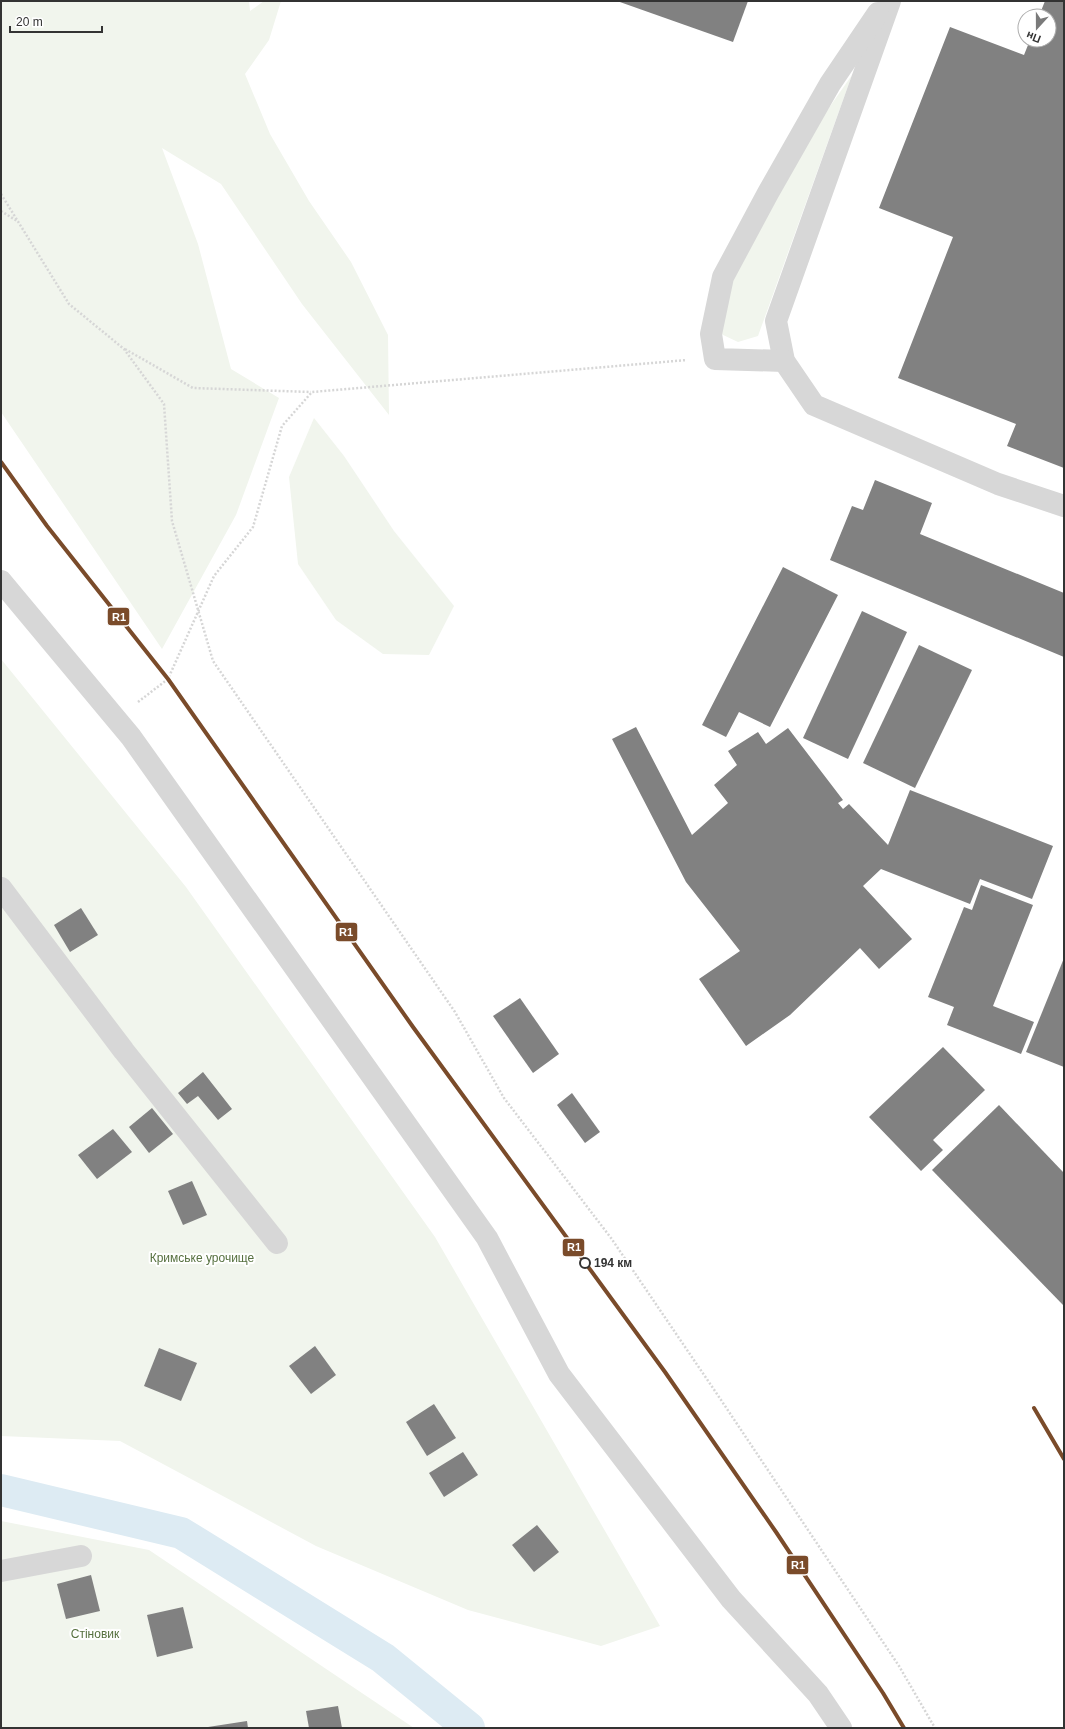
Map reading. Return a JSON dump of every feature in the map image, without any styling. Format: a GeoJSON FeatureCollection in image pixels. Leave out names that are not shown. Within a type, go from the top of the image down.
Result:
{"type":"FeatureCollection","features":[{"type":"Feature","properties":{"kind":"lane"},"geometry":{"type":"LineString","coordinates":[[784,361],[716,360],[711,334],[723,277],[768,193],[830,84],[886,1]]}},
{"type":"Feature","properties":{"kind":"lane"},"geometry":{"type":"LineString","coordinates":[[890,1],[776,321],[784,361],[814,405],[998,484],[1064,506]]}},
{"type":"Feature","properties":{"kind":"lane"},"geometry":{"type":"LineString","coordinates":[[1,581],[121,724],[487,1238],[559,1374],[731,1599],[818,1694],[841,1728]]}},
{"type":"Feature","properties":{"kind":"lane"},"geometry":{"type":"LineString","coordinates":[[1,888],[124,1051],[277,1243]]}},
{"type":"Feature","properties":{"kind":"lane"},"geometry":{"type":"LineString","coordinates":[[1,1571],[81,1556]]}},
{"type":"Feature","properties":{"kind":"path"},"geometry":{"type":"LineString","coordinates":[[1,194],[68,304],[124,349],[193,388],[312,392],[671,360],[716,360]]}},
{"type":"Feature","properties":{"kind":"path"},"geometry":{"type":"LineString","coordinates":[[1,211],[19,223]]}},
{"type":"Feature","properties":{"kind":"path"},"geometry":{"type":"LineString","coordinates":[[124,349],[164,404],[172,521],[213,661],[455,1012],[504,1098],[611,1238],[899,1666],[935,1728]]}},
{"type":"Feature","properties":{"kind":"path"},"geometry":{"type":"LineString","coordinates":[[121,724],[140,699],[168,679],[214,576],[253,527],[282,426],[312,392]]}},
{"type":"Feature","properties":{"kind":"green space"},"geometry":{"type":"Polygon","coordinates":[[[1,1],[249,1],[250,11],[264,1],[281,1],[269,40],[245,74],[270,134],[309,201],[351,262],[388,335],[389,415],[302,304],[221,184],[162,148],[198,244],[231,369],[279,398],[236,515],[162,649],[1,412],[1,1]]]}},
{"type":"Feature","properties":{"kind":"green space"},"geometry":{"type":"Polygon","coordinates":[[[852,75],[758,336],[738,342],[721,334],[730,285],[805,142],[852,75]]]}},
{"type":"Feature","properties":{"kind":"green space"},"geometry":{"type":"Polygon","coordinates":[[[314,418],[344,456],[394,531],[454,606],[429,655],[383,654],[336,620],[298,564],[289,477],[314,418]]]}},
{"type":"Feature","properties":{"kind":"green space","name":"Кримське урочище"},"geometry":{"type":"Polygon","coordinates":[[[1,659],[186,887],[435,1237],[660,1626],[601,1646],[468,1610],[316,1546],[120,1441],[1,1436],[1,659]]]}},
{"type":"Feature","properties":{"kind":"green space","name":"Стіновик"},"geometry":{"type":"Polygon","coordinates":[[[1,1521],[149,1550],[414,1728],[1,1728],[1,1521]]]}},
{"type":"Feature","properties":{"kind":"building"},"geometry":{"type":"Polygon","coordinates":[[[617,1],[748,1],[733,42],[617,1]]]}},
{"type":"Feature","properties":{"kind":"building"},"geometry":{"type":"Polygon","coordinates":[[[1045,1],[1064,1],[1064,468],[1007,446],[1016,424],[898,378],[953,237],[879,208],[950,27],[1024,55],[1027,48],[1057,48],[1057,8],[1042,8],[1045,1]]]}},
{"type":"Feature","properties":{"kind":"building"},"geometry":{"type":"Polygon","coordinates":[[[875,480],[932,503],[920,534],[1064,593],[1064,657],[830,560],[852,506],[863,510],[875,480]]]}},
{"type":"Feature","properties":{"kind":"building"},"geometry":{"type":"Polygon","coordinates":[[[783,567],[838,595],[770,727],[739,712],[726,737],[702,725],[783,567]]]}},
{"type":"Feature","properties":{"kind":"building"},"geometry":{"type":"Polygon","coordinates":[[[862,611],[907,632],[848,759],[803,738],[862,611]]]}},
{"type":"Feature","properties":{"kind":"building"},"geometry":{"type":"Polygon","coordinates":[[[919,645],[972,670],[915,788],[863,763],[919,645]]]}},
{"type":"Feature","properties":{"kind":"building"},"geometry":{"type":"Polygon","coordinates":[[[636,727],[692,835],[728,803],[714,785],[737,765],[728,751],[758,732],[766,744],[788,728],[843,800],[838,803],[843,809],[849,804],[888,845],[910,790],[1053,846],[1032,899],[980,879],[970,904],[881,869],[863,886],[912,939],[879,969],[860,948],[790,1015],[746,1046],[699,979],[740,951],[686,882],[612,739],[636,727]]]}},
{"type":"Feature","properties":{"kind":"building"},"geometry":{"type":"Polygon","coordinates":[[[981,885],[1033,905],[993,1006],[1034,1022],[1021,1054],[947,1025],[954,1007],[928,997],[964,907],[972,910],[981,885]]]}},
{"type":"Feature","properties":{"kind":"building"},"geometry":{"type":"Polygon","coordinates":[[[81,908],[98,935],[70,952],[54,925],[81,908]]]}},
{"type":"Feature","properties":{"kind":"building"},"geometry":{"type":"Polygon","coordinates":[[[1064,958],[1064,1067],[1026,1052],[1064,958]]]}},
{"type":"Feature","properties":{"kind":"building"},"geometry":{"type":"Polygon","coordinates":[[[520,998],[559,1054],[533,1073],[493,1016],[520,998]]]}},
{"type":"Feature","properties":{"kind":"building"},"geometry":{"type":"Polygon","coordinates":[[[943,1047],[985,1090],[933,1140],[943,1150],[921,1171],[869,1117],[943,1047]]]}},
{"type":"Feature","properties":{"kind":"building"},"geometry":{"type":"Polygon","coordinates":[[[203,1072],[232,1109],[218,1120],[198,1096],[187,1104],[178,1093],[203,1072]]]}},
{"type":"Feature","properties":{"kind":"building"},"geometry":{"type":"Polygon","coordinates":[[[572,1093],[600,1132],[585,1143],[557,1105],[572,1093]]]}},
{"type":"Feature","properties":{"kind":"building"},"geometry":{"type":"Polygon","coordinates":[[[999,1105],[1064,1173],[1064,1306],[932,1170],[999,1105]]]}},
{"type":"Feature","properties":{"kind":"building"},"geometry":{"type":"Polygon","coordinates":[[[152,1108],[173,1134],[149,1153],[129,1127],[152,1108]]]}},
{"type":"Feature","properties":{"kind":"building"},"geometry":{"type":"Polygon","coordinates":[[[113,1129],[132,1152],[97,1179],[78,1155],[113,1129]]]}},
{"type":"Feature","properties":{"kind":"building"},"geometry":{"type":"Polygon","coordinates":[[[192,1181],[207,1215],[183,1225],[168,1191],[192,1181]]]}},
{"type":"Feature","properties":{"kind":"building"},"geometry":{"type":"Polygon","coordinates":[[[315,1346],[336,1375],[311,1394],[289,1366],[315,1346]]]}},
{"type":"Feature","properties":{"kind":"building"},"geometry":{"type":"Polygon","coordinates":[[[159,1348],[197,1363],[181,1401],[144,1386],[159,1348]]]}},
{"type":"Feature","properties":{"kind":"building"},"geometry":{"type":"Polygon","coordinates":[[[434,1404],[456,1438],[427,1456],[406,1422],[434,1404]]]}},
{"type":"Feature","properties":{"kind":"building"},"geometry":{"type":"Polygon","coordinates":[[[463,1452],[478,1475],[444,1497],[429,1473],[463,1452]]]}},
{"type":"Feature","properties":{"kind":"building"},"geometry":{"type":"Polygon","coordinates":[[[537,1525],[559,1552],[534,1572],[512,1545],[537,1525]]]}},
{"type":"Feature","properties":{"kind":"building"},"geometry":{"type":"Polygon","coordinates":[[[91,1575],[100,1611],[66,1619],[57,1584],[91,1575]]]}},
{"type":"Feature","properties":{"kind":"building"},"geometry":{"type":"Polygon","coordinates":[[[183,1607],[193,1648],[157,1657],[147,1615],[183,1607]]]}},
{"type":"Feature","properties":{"kind":"building"},"geometry":{"type":"Polygon","coordinates":[[[338,1706],[342,1728],[309,1728],[306,1711],[338,1706]]]}},
{"type":"Feature","properties":{"kind":"building"},"geometry":{"type":"Polygon","coordinates":[[[247,1721],[248,1728],[208,1728],[208,1727],[247,1721]]]}},
{"type":"Feature","properties":{"kind":"waterway"},"geometry":{"type":"LineString","coordinates":[[1,1490],[181,1533],[383,1658],[469,1728]]}},
{"type":"Feature","properties":{"kind":"transit line","name":"R1"},"geometry":{"type":"LineString","coordinates":[[1,462],[47,526],[168,679],[413,1027],[665,1372],[776,1532],[883,1693],[904,1728]]}},
{"type":"Feature","properties":{"kind":"transit line","name":"R1"},"geometry":{"type":"LineString","coordinates":[[1034,1408],[1064,1459]]}},
{"type":"Feature","properties":{"kind":"place","name":"194 км"},"geometry":{"type":"Point","coordinates":[585,1263]}}]}
